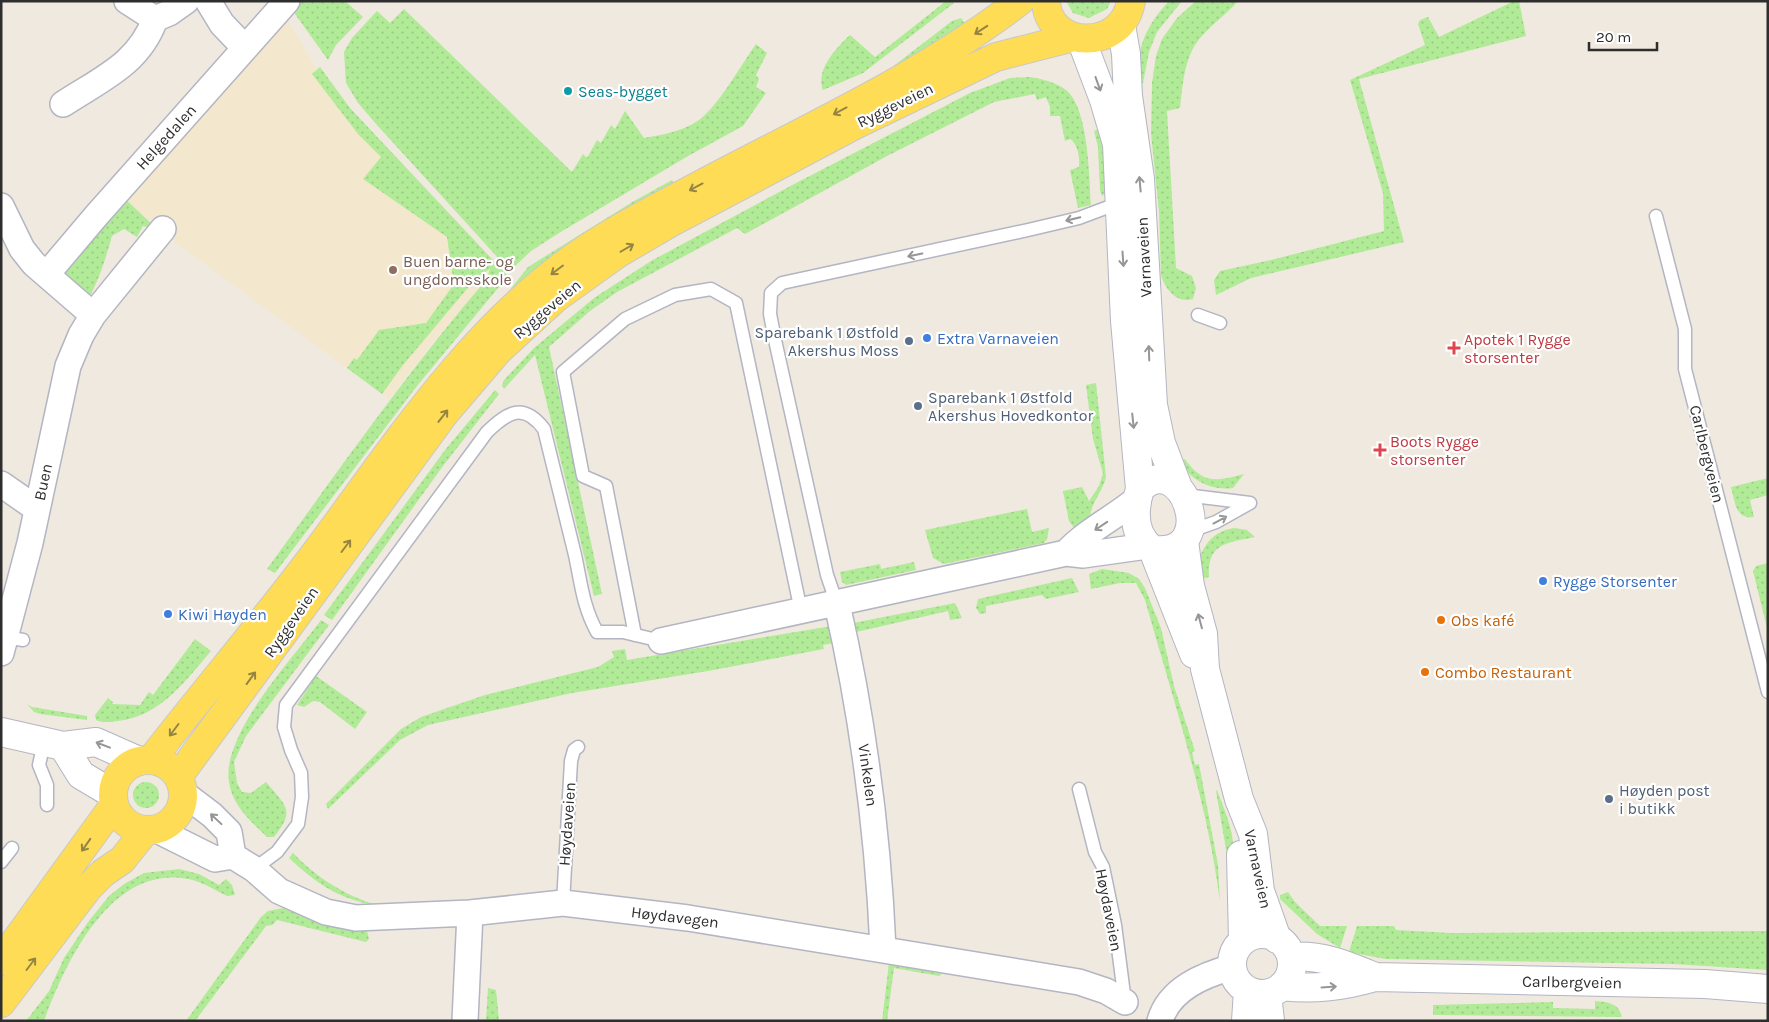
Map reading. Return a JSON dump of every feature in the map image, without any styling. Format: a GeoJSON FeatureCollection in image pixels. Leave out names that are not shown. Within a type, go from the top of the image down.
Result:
{"type":"FeatureCollection","features":[{"type":"Feature","properties":{"kind":"main road","name":"Ryggeveien"},"geometry":{"type":"LineString","coordinates":[[145,761],[303,569],[451,372],[493,325],[534,287],[573,258],[629,222],[890,84],[981,30],[1020,1]]}},
{"type":"Feature","properties":{"kind":"main road"},"geometry":{"type":"LineString","coordinates":[[1046,1],[1052,18],[1061,29],[1077,38]]}},
{"type":"Feature","properties":{"kind":"main road","name":"Ryggeveien"},"geometry":{"type":"LineString","coordinates":[[180,785],[445,413],[498,351],[557,297],[617,254],[670,223],[871,117],[996,57],[1077,38],[1103,37],[1130,8]]}},
{"type":"Feature","properties":{"kind":"main road"},"geometry":{"type":"LineString","coordinates":[[1,1003],[88,888],[103,873],[122,860],[151,829],[167,824],[176,816],[181,805],[180,785],[171,768],[145,761],[129,765],[120,773],[115,783],[114,800],[126,822],[151,829]]}},
{"type":"Feature","properties":{"kind":"main road"},"geometry":{"type":"LineString","coordinates":[[3,953],[114,800]]}},
{"type":"Feature","properties":{"kind":"street"},"geometry":{"type":"LineString","coordinates":[[127,1],[155,19]]}},
{"type":"Feature","properties":{"kind":"street"},"geometry":{"type":"LineString","coordinates":[[63,104],[127,62],[143,46],[155,19],[169,13],[186,1]]}},
{"type":"Feature","properties":{"kind":"street"},"geometry":{"type":"LineString","coordinates":[[208,1],[222,24],[245,48]]}},
{"type":"Feature","properties":{"kind":"street","name":"Helgedalen"},"geometry":{"type":"LineString","coordinates":[[47,274],[287,1]]}},
{"type":"Feature","properties":{"kind":"street","name":"Varnaveien"},"geometry":{"type":"LineString","coordinates":[[1130,8],[1126,54],[1128,96],[1140,179],[1153,405],[1160,443],[1190,509],[1186,536],[1190,586],[1203,634],[1205,669],[1239,799],[1253,834],[1260,891],[1284,948]]}},
{"type":"Feature","properties":{"kind":"street","name":"Varnaveien"},"geometry":{"type":"LineString","coordinates":[[1077,38],[1104,100],[1117,144],[1125,321],[1139,494],[1136,522],[1139,536],[1150,548],[1190,648],[1205,669]]}},
{"type":"Feature","properties":{"kind":"street"},"geometry":{"type":"LineString","coordinates":[[1,206],[22,249],[34,264],[93,315]]}},
{"type":"Feature","properties":{"kind":"street","name":"Buen"},"geometry":{"type":"LineString","coordinates":[[10,643],[38,538],[68,366],[81,334],[93,315],[163,229]]}},
{"type":"Feature","properties":{"kind":"street"},"geometry":{"type":"LineString","coordinates":[[1066,553],[1078,540],[1098,529],[1152,481],[1166,480],[1181,490]]}},
{"type":"Feature","properties":{"kind":"street"},"geometry":{"type":"LineString","coordinates":[[1,484],[44,499]]}},
{"type":"Feature","properties":{"kind":"street"},"geometry":{"type":"LineString","coordinates":[[661,641],[1066,553],[1083,555],[1150,548],[1166,552],[1174,549],[1186,536]]}},
{"type":"Feature","properties":{"kind":"street","name":"Vinkelen"},"geometry":{"type":"LineString","coordinates":[[837,604],[847,645],[867,763],[877,844],[883,949]]}},
{"type":"Feature","properties":{"kind":"street"},"geometry":{"type":"LineString","coordinates":[[1,732],[54,744],[96,742],[145,761]]}},
{"type":"Feature","properties":{"kind":"street"},"geometry":{"type":"LineString","coordinates":[[54,744],[81,774],[114,800]]}},
{"type":"Feature","properties":{"kind":"street"},"geometry":{"type":"LineString","coordinates":[[180,785],[229,832],[244,863]]}},
{"type":"Feature","properties":{"kind":"street","name":"Varnaveien"},"geometry":{"type":"LineString","coordinates":[[1239,799],[1243,941]]}},
{"type":"Feature","properties":{"kind":"street"},"geometry":{"type":"LineString","coordinates":[[151,829],[215,858],[244,863]]}},
{"type":"Feature","properties":{"kind":"street","name":"Høydavegen"},"geometry":{"type":"LineString","coordinates":[[244,863],[279,891],[326,912],[356,918],[470,913],[563,903],[688,918],[1079,982],[1106,991],[1125,1002]]}},
{"type":"Feature","properties":{"kind":"street"},"geometry":{"type":"LineString","coordinates":[[465,1021],[470,913]]}},
{"type":"Feature","properties":{"kind":"street"},"geometry":{"type":"LineString","coordinates":[[1246,1021],[1266,990],[1291,970],[1284,948],[1259,934],[1243,941],[1234,954],[1232,967],[1238,981],[1266,990]]}},
{"type":"Feature","properties":{"kind":"street","name":"Carlbergveien"},"geometry":{"type":"LineString","coordinates":[[1284,948],[1343,964],[1375,977]]}},
{"type":"Feature","properties":{"kind":"street"},"geometry":{"type":"LineString","coordinates":[[1161,1015],[1192,981],[1232,967]]}},
{"type":"Feature","properties":{"kind":"street","name":"Carlbergveien"},"geometry":{"type":"LineString","coordinates":[[1266,990],[1342,986],[1375,977],[1705,984],[1768,989]]}},
{"type":"Feature","properties":{"kind":"street"},"geometry":{"type":"LineString","coordinates":[[1266,990],[1270,1021]]}},
{"type":"Feature","properties":{"kind":"lane"},"geometry":{"type":"LineString","coordinates":[[837,604],[828,575],[775,340],[770,314],[771,293],[782,283],[1079,218],[1119,203]]}},
{"type":"Feature","properties":{"kind":"lane","name":"Carlbergveien"},"geometry":{"type":"LineString","coordinates":[[1656,216],[1685,329],[1685,369],[1768,692]]}},
{"type":"Feature","properties":{"kind":"lane"},"geometry":{"type":"LineString","coordinates":[[635,634],[606,486],[584,476],[563,372],[625,319],[675,295],[711,289],[736,304],[801,610]]}},
{"type":"Feature","properties":{"kind":"lane"},"geometry":{"type":"LineString","coordinates":[[1198,315],[1220,323]]}},
{"type":"Feature","properties":{"kind":"lane"},"geometry":{"type":"LineString","coordinates":[[244,863],[277,852],[298,824],[302,798],[300,773],[284,727],[286,704],[487,432],[501,418],[517,411],[534,416],[544,429],[587,615],[597,632],[635,634],[661,641]]}},
{"type":"Feature","properties":{"kind":"lane"},"geometry":{"type":"LineString","coordinates":[[1181,490],[1250,503],[1186,536]]}},
{"type":"Feature","properties":{"kind":"lane"},"geometry":{"type":"LineString","coordinates":[[47,805],[47,785],[39,765],[54,744]]}},
{"type":"Feature","properties":{"kind":"lane","name":"Høydaveien"},"geometry":{"type":"LineString","coordinates":[[563,903],[571,761],[574,750],[578,747]]}},
{"type":"Feature","properties":{"kind":"lane","name":"Høydaveien"},"geometry":{"type":"LineString","coordinates":[[1079,790],[1095,852],[1103,867],[1114,925],[1125,1002]]}},
{"type":"Feature","properties":{"kind":"lane"},"geometry":{"type":"LineString","coordinates":[[1,862],[12,848]]}},
{"type":"Feature","properties":{"kind":"shaded area"},"geometry":{"type":"Polygon","coordinates":[[[284,14],[315,66],[342,105],[491,268],[486,280],[431,345],[389,399],[169,238],[121,195],[284,14]]]}},
{"type":"Feature","properties":{"kind":"green space"},"geometry":{"type":"Polygon","coordinates":[[[295,1],[345,1],[363,17],[336,45],[328,60],[290,7],[295,1]]]}},
{"type":"Feature","properties":{"kind":"green space"},"geometry":{"type":"Polygon","coordinates":[[[946,1],[954,3],[863,73],[823,90],[821,82],[825,67],[834,52],[850,35],[875,57],[946,1]]]}},
{"type":"Feature","properties":{"kind":"green space"},"geometry":{"type":"Polygon","coordinates":[[[1066,1],[1111,1],[1107,9],[1089,18],[1073,13],[1066,1]]]}},
{"type":"Feature","properties":{"kind":"green space"},"geometry":{"type":"Polygon","coordinates":[[[1169,1],[1182,1],[1157,32],[1149,52],[1143,83],[1137,85],[1140,50],[1148,30],[1169,1]]]}},
{"type":"Feature","properties":{"kind":"green space"},"geometry":{"type":"Polygon","coordinates":[[[1196,1],[1238,1],[1205,32],[1195,45],[1185,71],[1180,108],[1167,111],[1176,268],[1192,276],[1196,288],[1193,299],[1187,300],[1173,294],[1165,285],[1161,275],[1159,211],[1151,134],[1152,83],[1156,56],[1162,39],[1177,18],[1196,1]]]}},
{"type":"Feature","properties":{"kind":"green space"},"geometry":{"type":"Polygon","coordinates":[[[1514,1],[1519,1],[1526,36],[1359,79],[1404,242],[1251,278],[1216,295],[1214,280],[1220,271],[1384,231],[1383,193],[1350,80],[1425,45],[1418,24],[1420,20],[1428,17],[1439,37],[1514,1]]]}},
{"type":"Feature","properties":{"kind":"green space"},"geometry":{"type":"Polygon","coordinates":[[[404,9],[572,172],[583,154],[587,158],[597,140],[601,143],[611,125],[615,129],[625,111],[644,138],[680,130],[699,120],[722,95],[756,44],[767,53],[756,75],[759,79],[756,87],[766,93],[743,126],[688,156],[559,233],[531,251],[512,269],[500,260],[377,125],[358,103],[346,83],[344,52],[352,38],[377,11],[390,23],[404,9]]]}},
{"type":"Feature","properties":{"kind":"green space"},"geometry":{"type":"Polygon","coordinates":[[[961,18],[966,25],[929,53],[887,71],[952,21],[961,18]]]}},
{"type":"Feature","properties":{"kind":"green space"},"geometry":{"type":"Polygon","coordinates":[[[320,67],[350,108],[508,276],[417,386],[275,573],[267,569],[428,350],[486,280],[490,269],[477,277],[403,365],[382,394],[347,368],[354,358],[357,360],[379,330],[426,323],[454,284],[447,237],[363,179],[381,157],[358,134],[312,74],[320,67]]]}},
{"type":"Feature","properties":{"kind":"green space"},"geometry":{"type":"Polygon","coordinates":[[[1030,77],[1058,85],[1066,90],[1074,99],[1086,144],[1091,205],[1078,208],[1070,170],[1079,167],[1078,152],[1073,141],[1070,139],[1065,141],[1060,116],[1050,116],[1050,107],[1046,97],[1037,100],[1035,94],[994,102],[887,156],[745,234],[737,228],[617,292],[590,311],[549,347],[602,594],[594,596],[535,355],[504,389],[502,386],[504,380],[534,348],[594,298],[651,261],[970,93],[1010,78],[1030,77]]]}},
{"type":"Feature","properties":{"kind":"green space"},"geometry":{"type":"Polygon","coordinates":[[[1100,128],[1103,129],[1108,192],[1102,196],[1100,190],[1098,147],[1094,131],[1100,128]]]}},
{"type":"Feature","properties":{"kind":"green space"},"geometry":{"type":"Polygon","coordinates":[[[672,180],[674,184],[501,301],[528,267],[634,201],[672,180]]]}},
{"type":"Feature","properties":{"kind":"green space"},"geometry":{"type":"Polygon","coordinates":[[[121,195],[154,226],[150,228],[143,226],[137,237],[124,229],[112,236],[99,277],[88,299],[66,277],[66,269],[121,195]]]}},
{"type":"Feature","properties":{"kind":"green space"},"geometry":{"type":"Polygon","coordinates":[[[1096,383],[1106,477],[1094,504],[1090,522],[1075,529],[1069,521],[1063,491],[1082,487],[1089,501],[1099,486],[1103,473],[1093,439],[1086,385],[1096,383]]]}},
{"type":"Feature","properties":{"kind":"green space"},"geometry":{"type":"Polygon","coordinates":[[[495,390],[499,394],[443,466],[332,620],[324,615],[445,450],[495,390]]]}},
{"type":"Feature","properties":{"kind":"green space"},"geometry":{"type":"Polygon","coordinates":[[[1185,459],[1198,473],[1211,479],[1244,474],[1233,488],[1217,488],[1196,479],[1184,469],[1179,462],[1185,459]]]}},
{"type":"Feature","properties":{"kind":"green space"},"geometry":{"type":"Polygon","coordinates":[[[1768,478],[1768,495],[1750,500],[1754,517],[1743,516],[1739,513],[1731,487],[1768,478]]]}},
{"type":"Feature","properties":{"kind":"green space"},"geometry":{"type":"Polygon","coordinates":[[[1027,509],[1032,532],[1049,528],[1047,539],[1044,543],[944,564],[933,558],[925,530],[1027,509]]]}},
{"type":"Feature","properties":{"kind":"green space"},"geometry":{"type":"Polygon","coordinates":[[[1234,528],[1247,530],[1255,537],[1221,546],[1211,557],[1209,577],[1196,580],[1201,554],[1205,546],[1217,534],[1234,528]]]}},
{"type":"Feature","properties":{"kind":"green space"},"geometry":{"type":"Polygon","coordinates":[[[914,562],[916,570],[846,585],[842,582],[840,572],[880,564],[881,569],[914,562]]]}},
{"type":"Feature","properties":{"kind":"green space"},"geometry":{"type":"Polygon","coordinates":[[[1768,563],[1768,632],[1753,571],[1756,566],[1768,563]]]}},
{"type":"Feature","properties":{"kind":"green space"},"geometry":{"type":"Polygon","coordinates":[[[1102,569],[1129,573],[1139,579],[1145,588],[1161,628],[1174,686],[1195,751],[1192,752],[1195,765],[1199,764],[1218,865],[1220,902],[1207,825],[1198,788],[1145,600],[1136,583],[1120,583],[1091,589],[1089,574],[1102,569]]]}},
{"type":"Feature","properties":{"kind":"green space"},"geometry":{"type":"Polygon","coordinates":[[[1072,578],[1079,592],[1046,599],[1042,595],[986,606],[986,613],[980,614],[976,608],[978,599],[1072,578]]]}},
{"type":"Feature","properties":{"kind":"green space"},"geometry":{"type":"Polygon","coordinates":[[[955,603],[962,618],[950,620],[948,611],[852,633],[853,623],[955,603]]]}},
{"type":"Feature","properties":{"kind":"green space"},"geometry":{"type":"Polygon","coordinates":[[[321,620],[329,625],[246,736],[234,762],[237,783],[242,792],[251,793],[266,782],[286,808],[285,820],[281,828],[274,837],[267,837],[243,812],[234,798],[229,782],[230,763],[236,742],[247,720],[277,676],[321,620]]]}},
{"type":"Feature","properties":{"kind":"green space"},"geometry":{"type":"Polygon","coordinates":[[[832,626],[834,643],[823,645],[824,649],[708,671],[572,693],[428,725],[400,740],[328,809],[326,804],[401,729],[421,717],[485,695],[598,667],[614,657],[612,651],[625,649],[627,660],[832,626]]]}},
{"type":"Feature","properties":{"kind":"green space"},"geometry":{"type":"Polygon","coordinates":[[[195,639],[211,651],[192,674],[159,705],[133,718],[110,722],[96,720],[95,715],[108,698],[113,702],[112,704],[140,705],[149,692],[153,695],[195,639]]]}},
{"type":"Feature","properties":{"kind":"green space"},"geometry":{"type":"Polygon","coordinates":[[[316,676],[367,712],[355,729],[320,702],[313,701],[304,707],[297,705],[316,676]]]}},
{"type":"Feature","properties":{"kind":"green space"},"geometry":{"type":"Polygon","coordinates":[[[27,704],[32,707],[87,716],[87,720],[40,714],[34,712],[27,704]]]}},
{"type":"Feature","properties":{"kind":"green space"},"geometry":{"type":"Polygon","coordinates":[[[146,782],[155,786],[159,795],[155,804],[146,808],[137,804],[133,795],[137,786],[146,782]]]}},
{"type":"Feature","properties":{"kind":"green space"},"geometry":{"type":"Polygon","coordinates":[[[1216,791],[1233,839],[1232,858],[1229,867],[1216,791]]]}},
{"type":"Feature","properties":{"kind":"green space"},"geometry":{"type":"Polygon","coordinates":[[[293,853],[335,887],[359,899],[385,907],[344,897],[322,885],[289,858],[293,853]]]}},
{"type":"Feature","properties":{"kind":"green space"},"geometry":{"type":"Polygon","coordinates":[[[179,869],[199,874],[219,885],[226,879],[232,885],[235,895],[227,896],[199,882],[181,878],[155,880],[132,889],[111,905],[93,925],[77,949],[64,973],[44,1021],[26,1021],[49,991],[64,958],[88,922],[109,896],[124,884],[144,873],[179,869]]]}},
{"type":"Feature","properties":{"kind":"green space"},"geometry":{"type":"Polygon","coordinates":[[[1288,892],[1295,902],[1320,926],[1347,926],[1340,948],[1317,934],[1280,899],[1280,895],[1288,892]]]}},
{"type":"Feature","properties":{"kind":"green space"},"geometry":{"type":"Polygon","coordinates":[[[283,908],[314,920],[367,931],[369,939],[366,942],[277,920],[272,925],[266,926],[195,1021],[186,1021],[261,917],[268,911],[283,908]]]}},
{"type":"Feature","properties":{"kind":"green space"},"geometry":{"type":"Polygon","coordinates":[[[1357,926],[1394,926],[1396,930],[1451,933],[1768,931],[1768,970],[1673,964],[1385,959],[1349,952],[1357,926]]]}},
{"type":"Feature","properties":{"kind":"green space"},"geometry":{"type":"Polygon","coordinates":[[[889,963],[942,974],[939,976],[894,968],[887,1021],[882,1021],[889,963]]]}},
{"type":"Feature","properties":{"kind":"green space"},"geometry":{"type":"Polygon","coordinates":[[[488,988],[496,990],[499,1021],[486,1021],[488,988]]]}},
{"type":"Feature","properties":{"kind":"green space"},"geometry":{"type":"Polygon","coordinates":[[[1595,1001],[1616,1006],[1621,1012],[1622,1017],[1433,1015],[1433,1005],[1553,1002],[1553,1008],[1595,1009],[1595,1001]]]}},
{"type":"Feature","properties":{"kind":"place","name":"Seas-bygget"},"geometry":{"type":"Point","coordinates":[568,91]}},
{"type":"Feature","properties":{"kind":"place","name":"Buen barne- og ungdomsskole"},"geometry":{"type":"Point","coordinates":[393,270]}},
{"type":"Feature","properties":{"kind":"place","name":"Extra Varnaveien"},"geometry":{"type":"Point","coordinates":[927,338]}},
{"type":"Feature","properties":{"kind":"place","name":"Sparebank 1 Østfold Akershus Moss"},"geometry":{"type":"Point","coordinates":[909,341]}},
{"type":"Feature","properties":{"kind":"place","name":"Apotek 1 Rygge storsenter"},"geometry":{"type":"Point","coordinates":[1454,348]}},
{"type":"Feature","properties":{"kind":"place","name":"Sparebank 1 Østfold Akershus Hovedkontor"},"geometry":{"type":"Point","coordinates":[918,406]}},
{"type":"Feature","properties":{"kind":"place","name":"Boots Rygge storsenter"},"geometry":{"type":"Point","coordinates":[1380,450]}},
{"type":"Feature","properties":{"kind":"place","name":"Rygge Storsenter"},"geometry":{"type":"Point","coordinates":[1543,581]}},
{"type":"Feature","properties":{"kind":"place","name":"Kiwi Høyden"},"geometry":{"type":"Point","coordinates":[168,614]}},
{"type":"Feature","properties":{"kind":"place","name":"Obs kafé"},"geometry":{"type":"Point","coordinates":[1441,620]}},
{"type":"Feature","properties":{"kind":"place","name":"Combo Restaurant"},"geometry":{"type":"Point","coordinates":[1425,672]}},
{"type":"Feature","properties":{"kind":"place","name":"Høyden post i butikk"},"geometry":{"type":"Point","coordinates":[1609,799]}}]}
